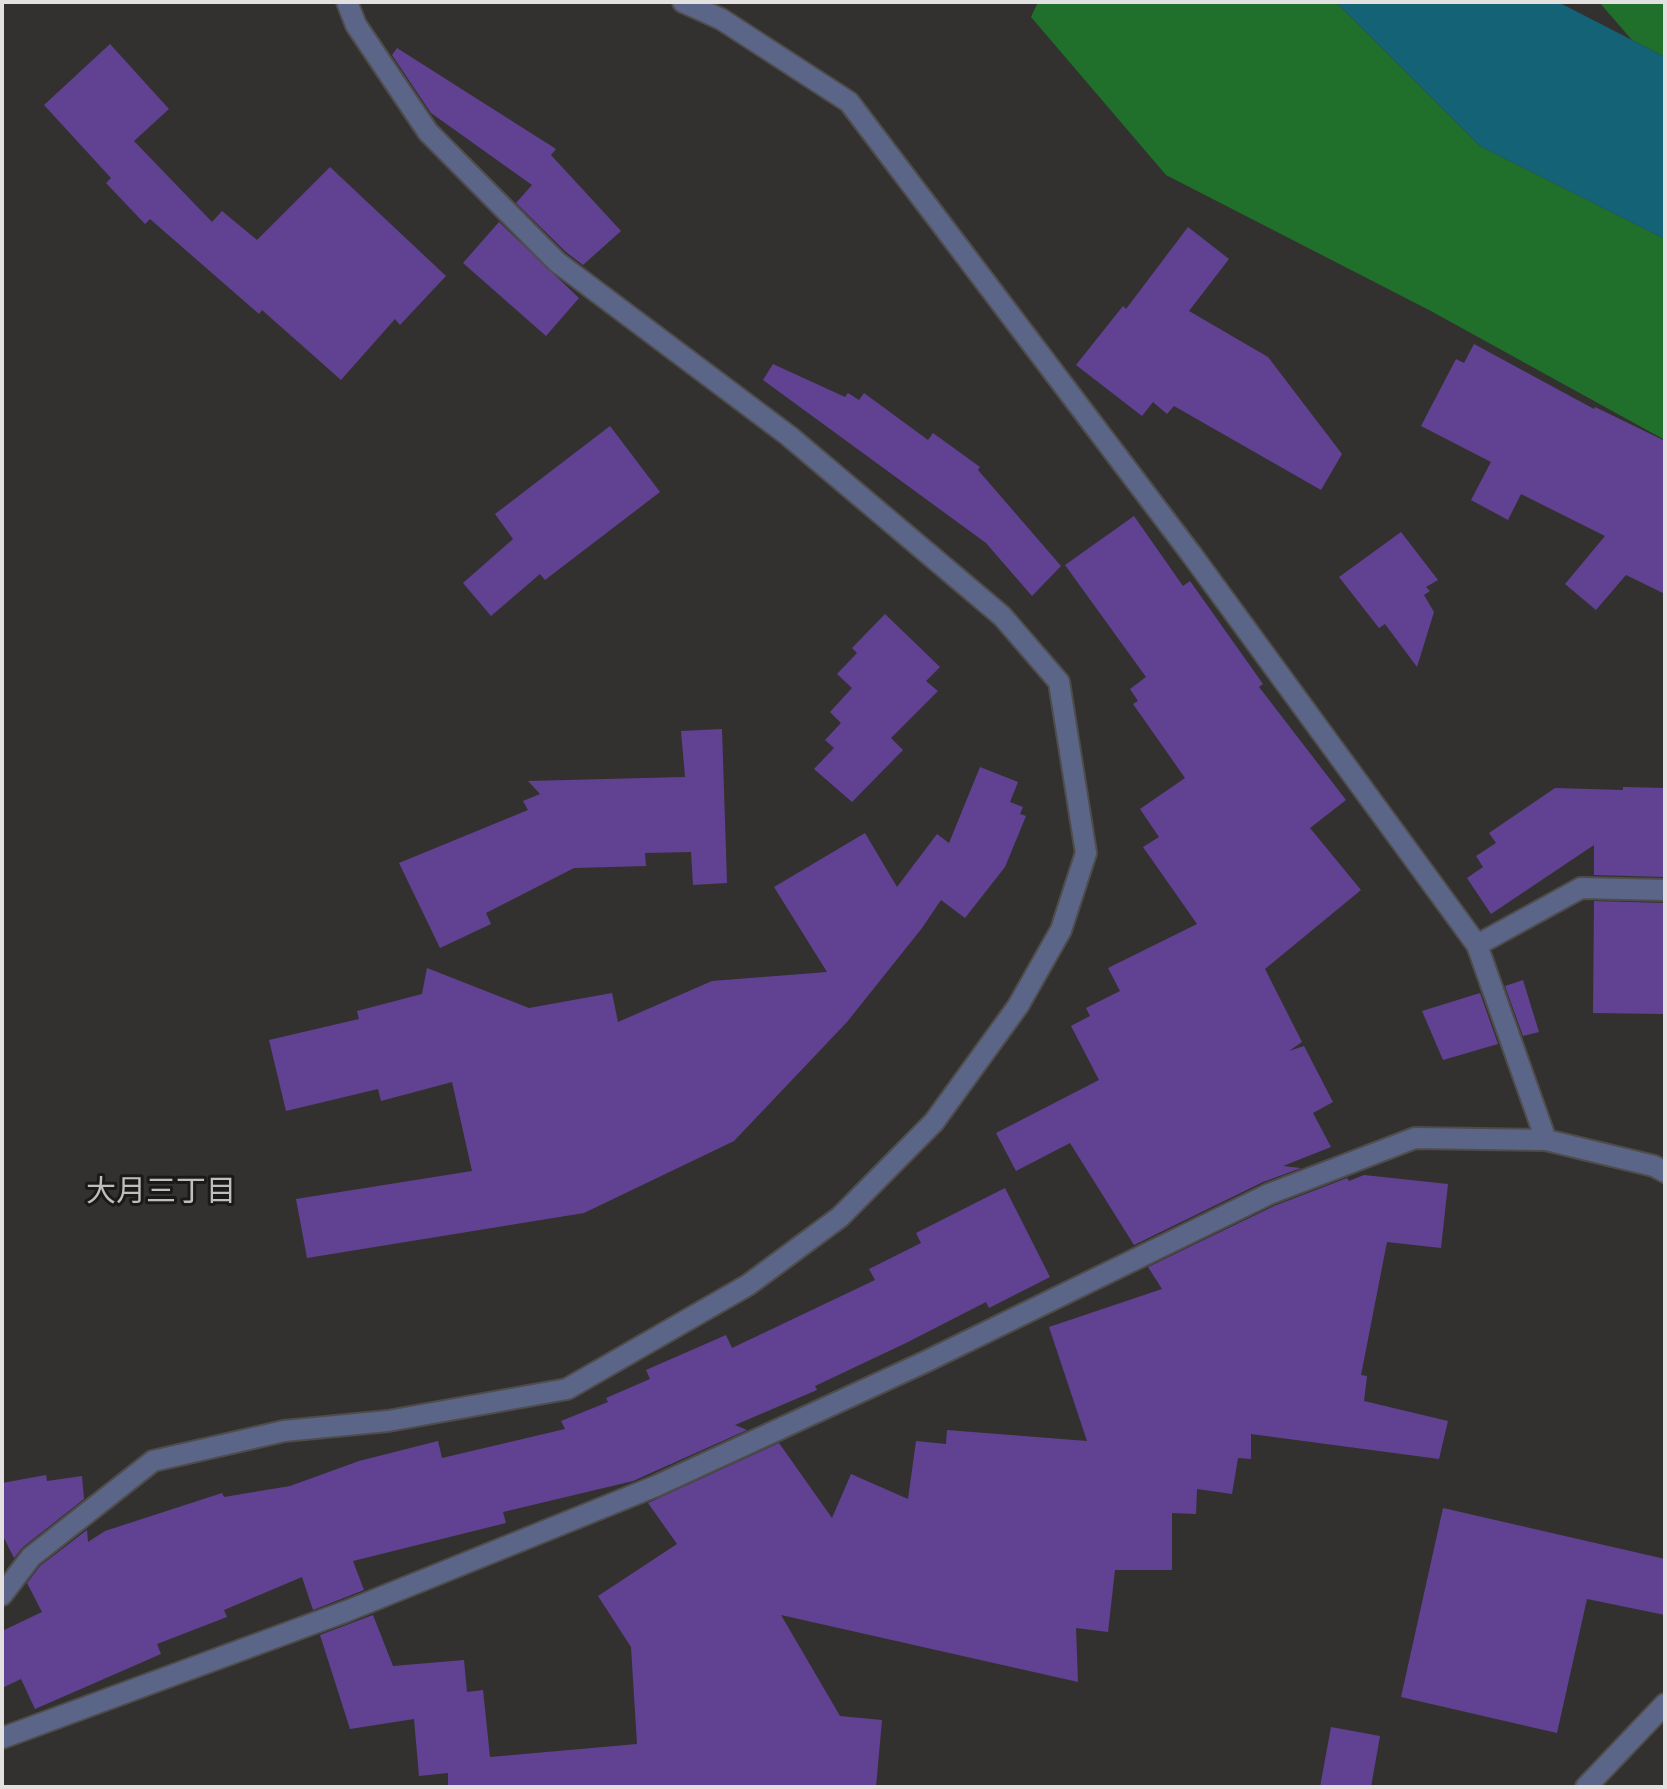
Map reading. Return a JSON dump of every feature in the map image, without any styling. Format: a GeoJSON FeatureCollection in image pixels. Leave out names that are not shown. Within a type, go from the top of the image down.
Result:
{"type":"FeatureCollection","features":[{"type":"Feature","properties":{"kind":"street"},"geometry":{"type":"LineString","coordinates":[[2,1595],[31,1557],[153,1461],[284,1431],[388,1421],[567,1389],[748,1285],[840,1217],[934,1122],[1018,1006],[1061,930],[1086,853],[1059,682],[1002,616],[789,436],[557,262],[428,132],[356,25],[347,2]]}},
{"type":"Feature","properties":{"kind":"street"},"geometry":{"type":"LineString","coordinates":[[683,2],[721,19],[849,102],[1192,555],[1477,945],[1546,1140]]}},
{"type":"Feature","properties":{"kind":"street"},"geometry":{"type":"LineString","coordinates":[[1477,945],[1581,888],[1665,890]]}},
{"type":"Feature","properties":{"kind":"street"},"geometry":{"type":"LineString","coordinates":[[2,1738],[347,1611],[656,1486],[927,1361],[1269,1194],[1415,1138],[1546,1140],[1654,1166],[1665,1172]]}},
{"type":"Feature","properties":{"kind":"street"},"geometry":{"type":"LineString","coordinates":[[1586,1787],[1665,1704]]}},
{"type":"Feature","properties":{"kind":"green space"},"geometry":{"type":"Polygon","coordinates":[[[1038,2],[1336,2],[1480,146],[1665,239],[1665,440],[1429,310],[1166,175],[1031,17],[1038,2]]]}},
{"type":"Feature","properties":{"kind":"green space"},"geometry":{"type":"Polygon","coordinates":[[[1599,2],[1665,2],[1665,57],[1632,40],[1599,2]]]}},
{"type":"Feature","properties":{"kind":"water"},"geometry":{"type":"Polygon","coordinates":[[[1336,2],[1558,2],[1665,57],[1665,239],[1480,146],[1336,2]]]}},
{"type":"Feature","properties":{"kind":"building"},"geometry":{"type":"Polygon","coordinates":[[[110,44],[169,109],[134,141],[212,222],[222,211],[257,240],[330,167],[446,276],[400,325],[395,319],[341,380],[262,310],[259,314],[150,219],[145,224],[106,183],[111,178],[44,105],[110,44]]]}},
{"type":"Feature","properties":{"kind":"building"},"geometry":{"type":"Polygon","coordinates":[[[397,48],[556,149],[551,155],[621,231],[583,265],[566,252],[516,203],[532,185],[431,113],[392,55],[397,48]]]}},
{"type":"Feature","properties":{"kind":"building"},"geometry":{"type":"Polygon","coordinates":[[[499,222],[579,298],[546,336],[463,263],[499,222]]]}},
{"type":"Feature","properties":{"kind":"building"},"geometry":{"type":"Polygon","coordinates":[[[1188,227],[1229,259],[1189,311],[1268,357],[1342,454],[1321,490],[1174,406],[1167,414],[1153,402],[1142,416],[1076,365],[1123,306],[1126,309],[1188,227]]]}},
{"type":"Feature","properties":{"kind":"building"},"geometry":{"type":"Polygon","coordinates":[[[1474,344],[1594,409],[1665,441],[1665,594],[1626,575],[1596,610],[1565,584],[1605,536],[1521,494],[1508,520],[1471,500],[1491,462],[1421,426],[1456,359],[1464,363],[1474,344]]]}},
{"type":"Feature","properties":{"kind":"building"},"geometry":{"type":"Polygon","coordinates":[[[773,364],[845,397],[848,393],[859,400],[864,393],[928,440],[933,433],[980,467],[978,470],[1061,566],[1032,596],[986,543],[763,380],[773,364]]]}},
{"type":"Feature","properties":{"kind":"building"},"geometry":{"type":"Polygon","coordinates":[[[610,426],[660,492],[545,580],[540,574],[491,616],[463,583],[513,539],[495,514],[610,426]]]}},
{"type":"Feature","properties":{"kind":"building"},"geometry":{"type":"Polygon","coordinates":[[[1134,516],[1183,586],[1190,581],[1263,684],[1259,687],[1346,800],[1310,828],[1361,890],[1265,969],[1302,1042],[1289,1051],[1304,1046],[1333,1102],[1313,1113],[1331,1147],[1283,1166],[1301,1168],[1263,1182],[1134,1245],[1070,1143],[1016,1171],[996,1133],[1099,1080],[1071,1026],[1090,1016],[1086,1008],[1120,991],[1108,968],[1197,924],[1143,847],[1159,837],[1140,809],[1185,778],[1133,704],[1138,701],[1130,689],[1146,677],[1065,565],[1134,516]]]}},
{"type":"Feature","properties":{"kind":"building"},"geometry":{"type":"Polygon","coordinates":[[[1401,532],[1438,580],[1426,587],[1430,591],[1424,595],[1434,612],[1417,667],[1385,624],[1379,628],[1339,577],[1401,532]]]}},
{"type":"Feature","properties":{"kind":"building"},"geometry":{"type":"Polygon","coordinates":[[[885,614],[940,667],[926,681],[938,691],[891,738],[903,750],[852,802],[814,769],[834,748],[825,740],[841,723],[830,712],[852,688],[837,674],[857,653],[852,648],[885,614]]]}},
{"type":"Feature","properties":{"kind":"building"},"geometry":{"type":"Polygon","coordinates":[[[722,729],[727,883],[693,885],[691,852],[645,853],[646,866],[574,868],[486,913],[491,924],[440,948],[399,863],[528,810],[523,801],[540,794],[528,781],[685,777],[681,731],[722,729]]]}},
{"type":"Feature","properties":{"kind":"building"},"geometry":{"type":"Polygon","coordinates":[[[980,767],[1018,782],[1010,802],[1023,807],[1020,814],[1026,816],[1005,867],[965,918],[941,900],[847,1022],[734,1141],[584,1213],[307,1258],[296,1199],[472,1171],[452,1082],[381,1101],[378,1089],[286,1111],[269,1040],[359,1019],[357,1011],[422,994],[427,968],[529,1008],[612,993],[618,1022],[712,981],[827,972],[774,887],[865,833],[897,887],[937,834],[949,843],[980,767]]]}},
{"type":"Feature","properties":{"kind":"building"},"geometry":{"type":"Polygon","coordinates":[[[1623,787],[1665,788],[1665,877],[1594,875],[1594,845],[1491,914],[1467,878],[1483,867],[1476,856],[1496,843],[1489,833],[1555,788],[1623,790],[1623,787]]]}},
{"type":"Feature","properties":{"kind":"building"},"geometry":{"type":"Polygon","coordinates":[[[1594,901],[1665,903],[1665,1014],[1593,1013],[1594,901]]]}},
{"type":"Feature","properties":{"kind":"building"},"geometry":{"type":"Polygon","coordinates":[[[1523,980],[1539,1032],[1523,1036],[1505,986],[1523,980]]]}},
{"type":"Feature","properties":{"kind":"building"},"geometry":{"type":"Polygon","coordinates":[[[1480,993],[1498,1044],[1443,1060],[1422,1011],[1480,993]]]}},
{"type":"Feature","properties":{"kind":"building"},"geometry":{"type":"Polygon","coordinates":[[[1364,1175],[1448,1184],[1441,1248],[1387,1242],[1361,1375],[1367,1376],[1364,1401],[1448,1421],[1439,1459],[1251,1434],[1251,1459],[1238,1458],[1232,1494],[1197,1489],[1196,1514],[1172,1513],[1172,1570],[1115,1570],[1108,1632],[1076,1628],[1078,1682],[781,1615],[840,1716],[882,1720],[876,1787],[448,1787],[448,1773],[419,1776],[414,1719],[350,1729],[320,1635],[373,1615],[393,1666],[464,1660],[467,1692],[483,1690],[490,1757],[637,1744],[631,1647],[598,1596],[677,1544],[648,1503],[779,1443],[832,1518],[851,1474],[908,1499],[916,1441],[946,1444],[947,1430],[1087,1441],[1049,1327],[1162,1289],[1148,1267],[1274,1206],[1347,1178],[1349,1181],[1364,1175]]]}},
{"type":"Feature","properties":{"kind":"building"},"geometry":{"type":"Polygon","coordinates":[[[1005,1188],[1050,1277],[989,1308],[986,1302],[815,1386],[817,1390],[735,1425],[747,1430],[633,1481],[503,1512],[506,1523],[353,1561],[364,1590],[313,1610],[302,1577],[224,1610],[227,1617],[157,1644],[161,1654],[35,1709],[21,1679],[2,1688],[2,1631],[42,1612],[27,1583],[40,1566],[87,1530],[88,1542],[105,1531],[222,1493],[224,1497],[290,1486],[359,1461],[438,1441],[442,1458],[565,1429],[561,1421],[608,1402],[606,1398],[650,1379],[646,1370],[726,1335],[732,1348],[875,1280],[869,1269],[921,1243],[916,1233],[1005,1188]]]}},
{"type":"Feature","properties":{"kind":"building"},"geometry":{"type":"Polygon","coordinates":[[[46,1475],[47,1481],[82,1476],[84,1499],[23,1547],[14,1558],[2,1534],[2,1483],[46,1475]]]}},
{"type":"Feature","properties":{"kind":"building"},"geometry":{"type":"Polygon","coordinates":[[[1443,1508],[1665,1559],[1665,1615],[1587,1599],[1557,1733],[1401,1697],[1443,1508]]]}},
{"type":"Feature","properties":{"kind":"building"},"geometry":{"type":"Polygon","coordinates":[[[1331,1727],[1380,1736],[1371,1787],[1320,1787],[1331,1727]]]}},
{"type":"Feature","properties":{"kind":"district","name":"大月三丁目"},"geometry":{"type":"Point","coordinates":[161,1192]}}]}
